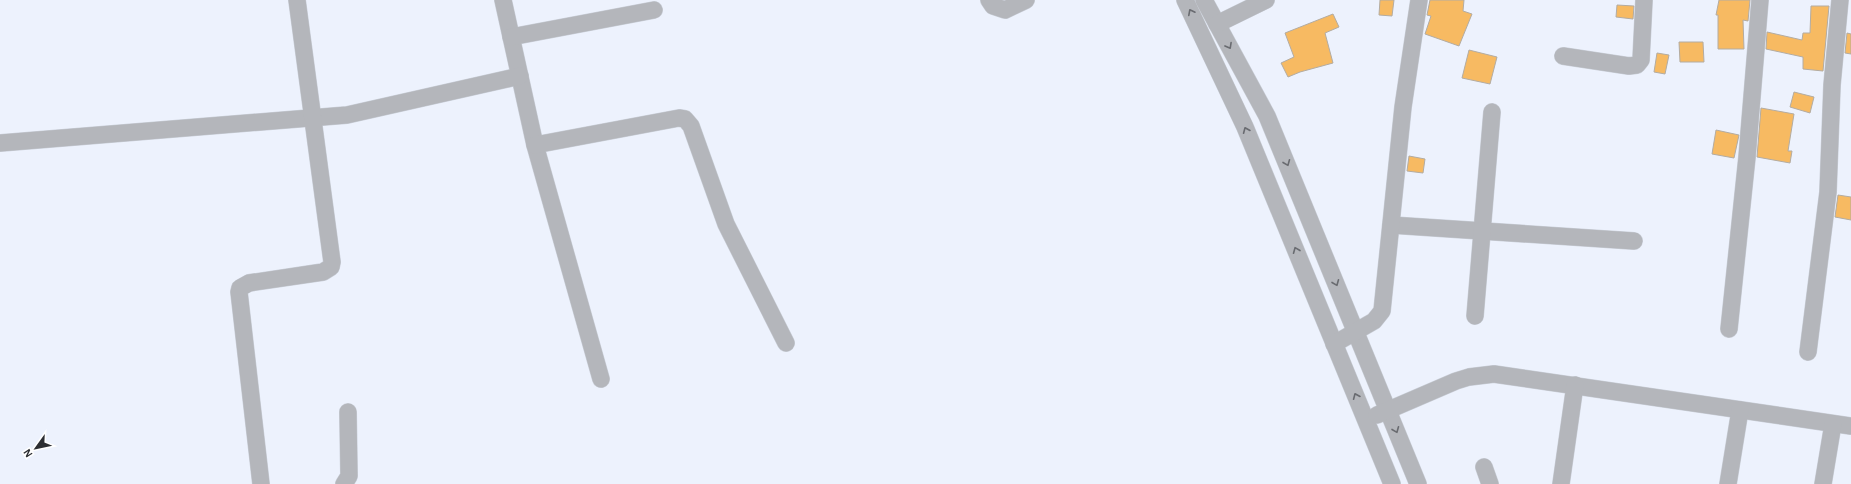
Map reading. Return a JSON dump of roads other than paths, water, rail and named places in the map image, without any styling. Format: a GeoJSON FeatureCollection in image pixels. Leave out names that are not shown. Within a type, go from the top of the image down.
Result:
{"type":"FeatureCollection","features":[{"type":"Feature","properties":{"kind":"street"},"geometry":{"type":"LineString","coordinates":[[261,484],[239,292],[243,285],[249,283],[323,272],[331,267],[332,255],[297,0]]}},
{"type":"Feature","properties":{"kind":"street"},"geometry":{"type":"LineString","coordinates":[[503,0],[535,146],[601,379]]}},
{"type":"Feature","properties":{"kind":"street"},"geometry":{"type":"LineString","coordinates":[[989,0],[993,6],[1005,10],[1026,0]]}},
{"type":"Feature","properties":{"kind":"street"},"geometry":{"type":"LineString","coordinates":[[1185,0],[1245,127],[1392,484]]}},
{"type":"Feature","properties":{"kind":"street"},"geometry":{"type":"LineString","coordinates":[[1204,0],[1268,116],[1418,484]]}},
{"type":"Feature","properties":{"kind":"street"},"geometry":{"type":"LineString","coordinates":[[1217,24],[1266,0]]}},
{"type":"Feature","properties":{"kind":"street"},"geometry":{"type":"LineString","coordinates":[[1334,344],[1374,321],[1382,311],[1403,107],[1419,0]]}},
{"type":"Feature","properties":{"kind":"street"},"geometry":{"type":"LineString","coordinates":[[1563,56],[1629,66],[1637,65],[1641,60],[1644,0]]}},
{"type":"Feature","properties":{"kind":"street"},"geometry":{"type":"LineString","coordinates":[[1729,329],[1747,157],[1760,0]]}},
{"type":"Feature","properties":{"kind":"street"},"geometry":{"type":"LineString","coordinates":[[1808,352],[1828,199],[1832,85],[1840,0]]}},
{"type":"Feature","properties":{"kind":"street"},"geometry":{"type":"LineString","coordinates":[[511,37],[654,10]]}},
{"type":"Feature","properties":{"kind":"street"},"geometry":{"type":"LineString","coordinates":[[0,143],[347,115],[520,76]]}},
{"type":"Feature","properties":{"kind":"street"},"geometry":{"type":"LineString","coordinates":[[1475,316],[1492,112]]}},
{"type":"Feature","properties":{"kind":"street"},"geometry":{"type":"LineString","coordinates":[[535,146],[679,118],[685,119],[691,126],[726,224],[786,343]]}},
{"type":"Feature","properties":{"kind":"street"},"geometry":{"type":"LineString","coordinates":[[1391,225],[1634,241]]}},
{"type":"Feature","properties":{"kind":"street"},"geometry":{"type":"LineString","coordinates":[[1366,420],[1456,381],[1480,375],[1513,376],[1851,426]]}},
{"type":"Feature","properties":{"kind":"street"},"geometry":{"type":"LineString","coordinates":[[1561,484],[1575,385]]}},
{"type":"Feature","properties":{"kind":"street"},"geometry":{"type":"LineString","coordinates":[[1728,484],[1740,410]]}},
{"type":"Feature","properties":{"kind":"street"},"geometry":{"type":"LineString","coordinates":[[344,484],[349,476],[348,412]]}},
{"type":"Feature","properties":{"kind":"street"},"geometry":{"type":"LineString","coordinates":[[1823,484],[1833,424]]}},
{"type":"Feature","properties":{"kind":"street"},"geometry":{"type":"LineString","coordinates":[[1484,467],[1490,484]]}}]}
